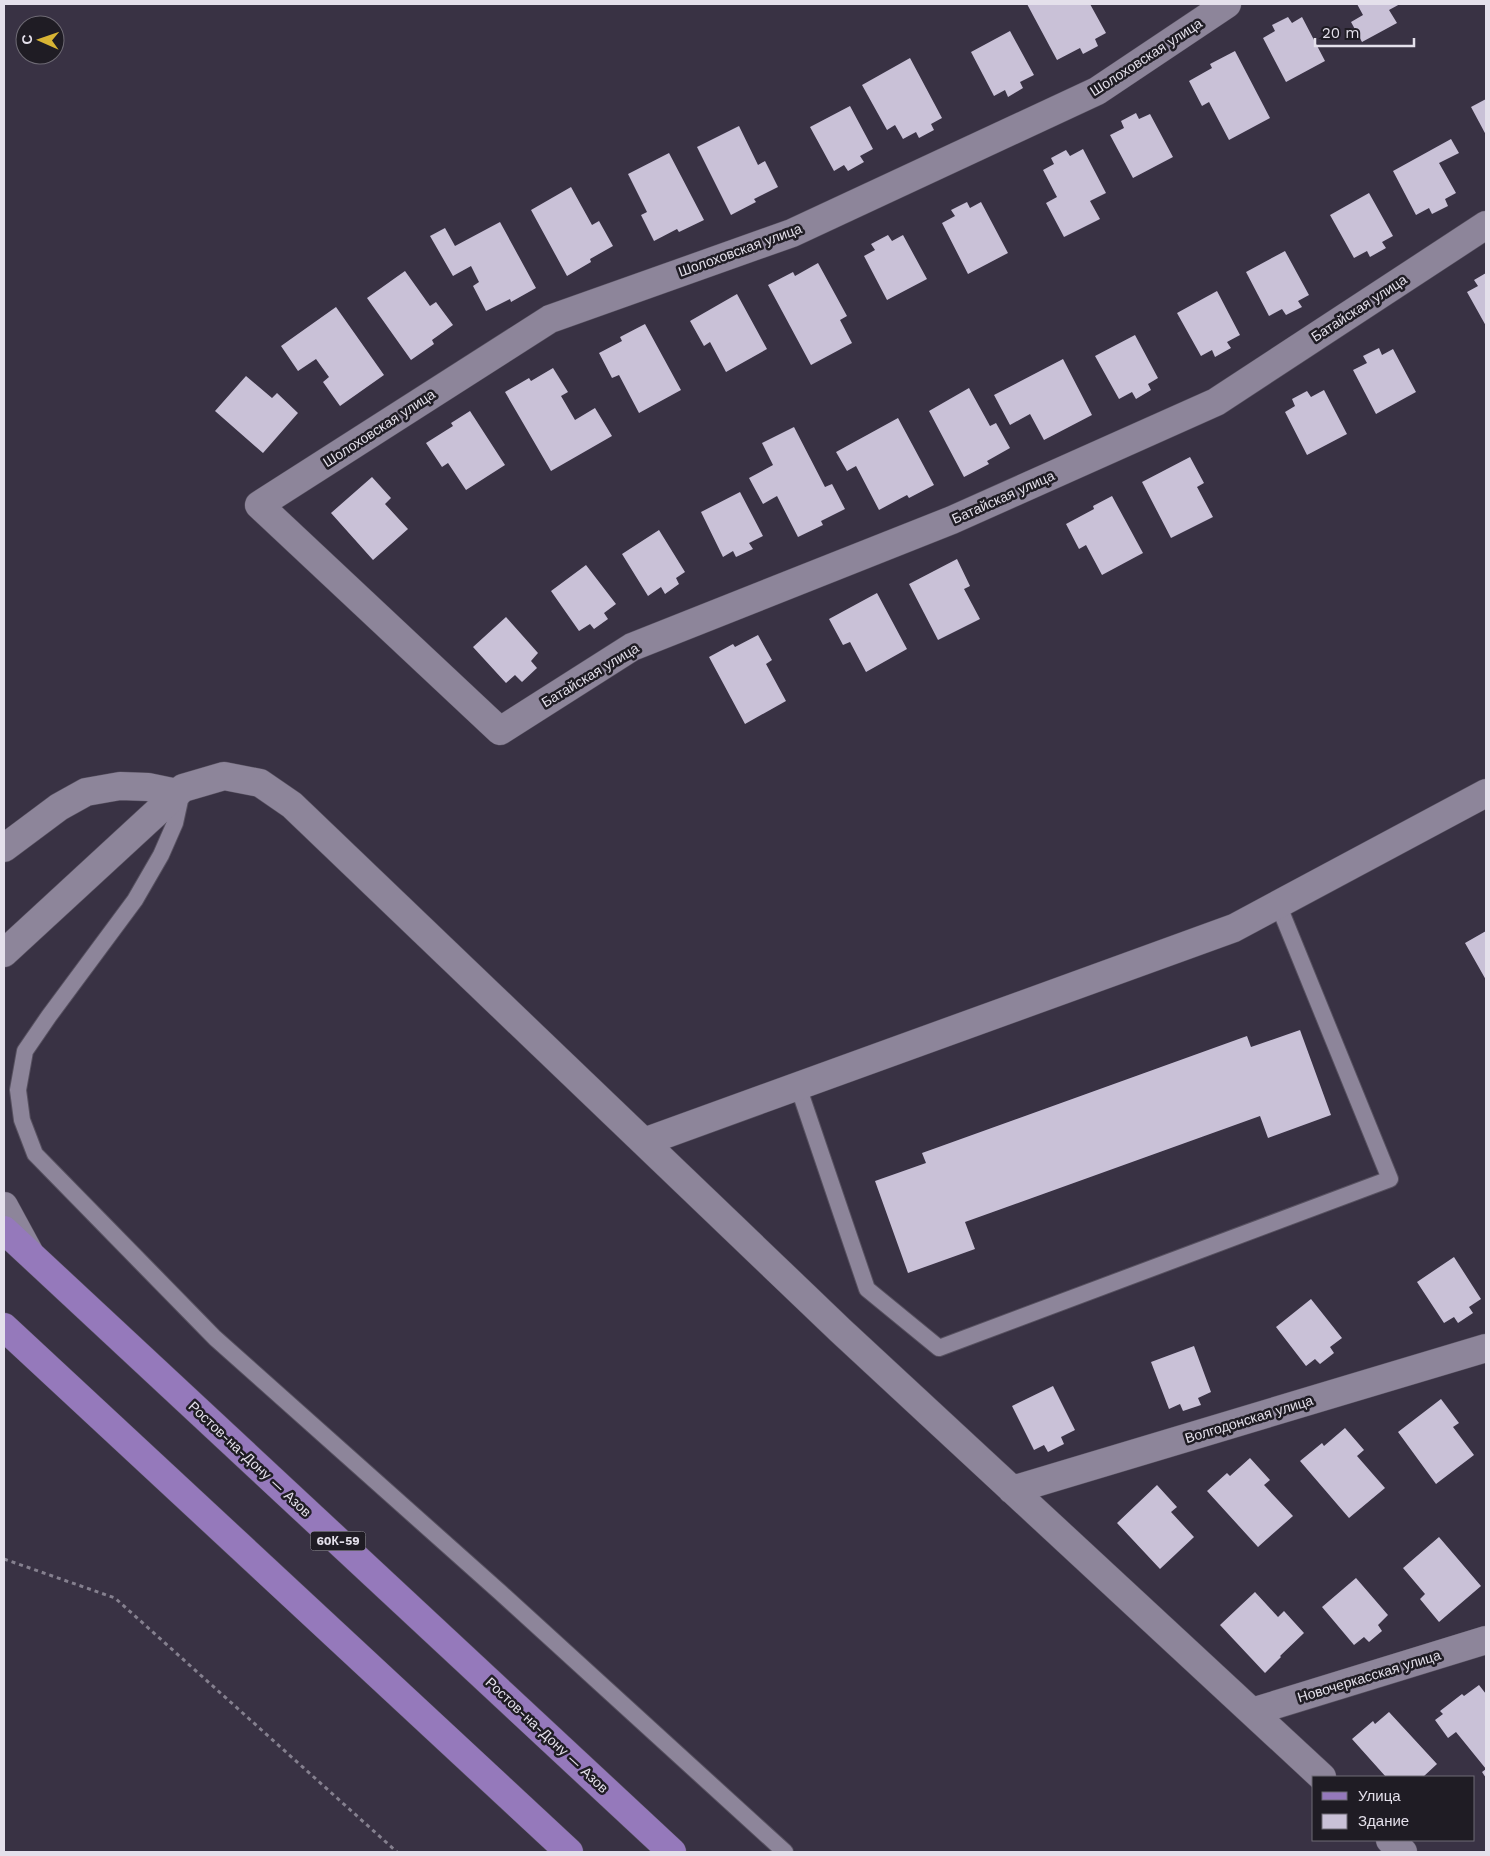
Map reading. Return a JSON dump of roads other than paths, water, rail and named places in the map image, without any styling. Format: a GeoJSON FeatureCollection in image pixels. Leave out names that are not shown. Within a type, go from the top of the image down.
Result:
{"type":"FeatureCollection","features":[{"type":"Feature","properties":{"kind":"main road","name":"Ростов-на-Дону — Азов"},"geometry":{"type":"LineString","coordinates":[[4,1230],[672,1852]]}},
{"type":"Feature","properties":{"kind":"main road"},"geometry":{"type":"LineString","coordinates":[[4,1326],[569,1852]]}},
{"type":"Feature","properties":{"kind":"street","name":"Шолоховская улица"},"geometry":{"type":"LineString","coordinates":[[500,731],[260,505],[550,319],[792,233],[1098,90],[1227,4]]}},
{"type":"Feature","properties":{"kind":"street","name":"Батайская улица"},"geometry":{"type":"LineString","coordinates":[[500,731],[632,647],[952,520],[1216,402],[1486,225]]}},
{"type":"Feature","properties":{"kind":"street"},"geometry":{"type":"LineString","coordinates":[[4,848],[59,807],[86,792],[120,786],[180,790],[224,776],[260,783],[292,805],[840,1330],[1321,1776]]}},
{"type":"Feature","properties":{"kind":"street"},"geometry":{"type":"LineString","coordinates":[[5,953],[180,790]]}},
{"type":"Feature","properties":{"kind":"street"},"geometry":{"type":"LineString","coordinates":[[644,1142],[1234,928],[1486,792]]}},
{"type":"Feature","properties":{"kind":"street"},"geometry":{"type":"LineString","coordinates":[[4,1206],[31,1255]]}},
{"type":"Feature","properties":{"kind":"street","name":"Волгодонская улица"},"geometry":{"type":"LineString","coordinates":[[1012,1490],[1486,1348]]}},
{"type":"Feature","properties":{"kind":"street","name":"Новочеркасская улица"},"geometry":{"type":"LineString","coordinates":[[1252,1712],[1486,1640]]}},
{"type":"Feature","properties":{"kind":"street"},"geometry":{"type":"LineString","coordinates":[[1391,1841],[1403,1852]]}},
{"type":"Feature","properties":{"kind":"lane"},"geometry":{"type":"LineString","coordinates":[[180,790],[175,823],[161,855],[135,900],[25,1051],[18,1090],[22,1120],[35,1154],[215,1338],[785,1852]]}},
{"type":"Feature","properties":{"kind":"lane"},"geometry":{"type":"LineString","coordinates":[[798,1086],[867,1289],[939,1348],[1390,1179],[1278,904]]}}]}
